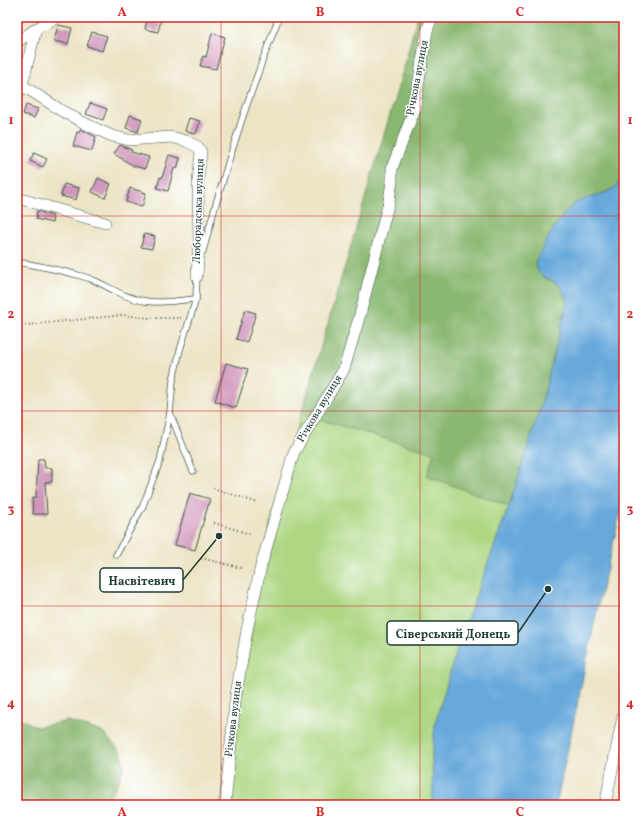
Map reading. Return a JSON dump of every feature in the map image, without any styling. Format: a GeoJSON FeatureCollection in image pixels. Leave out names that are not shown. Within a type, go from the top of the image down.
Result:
{"type":"FeatureCollection","features":[{"type":"Feature","properties":{"kind":"street"},"geometry":{"type":"LineString","coordinates":[[17,42],[57,17]]}},
{"type":"Feature","properties":{"kind":"street","name":"Річкова вулиця"},"geometry":{"type":"LineString","coordinates":[[225,805],[235,701],[247,630],[261,566],[294,452],[344,369],[389,201],[392,168],[414,111],[423,52],[432,17]]}},
{"type":"Feature","properties":{"kind":"street"},"geometry":{"type":"LineString","coordinates":[[17,97],[22,85],[36,29]]}},
{"type":"Feature","properties":{"kind":"street","name":"Люборадська вулиця"},"geometry":{"type":"LineString","coordinates":[[22,85],[88,125],[112,136],[129,140],[171,137],[186,141],[198,147],[201,152],[198,182],[199,244],[196,276]]}},
{"type":"Feature","properties":{"kind":"street"},"geometry":{"type":"LineString","coordinates":[[17,198],[105,223]]}},
{"type":"Feature","properties":{"kind":"street"},"geometry":{"type":"LineString","coordinates":[[605,805],[624,711]]}},
{"type":"Feature","properties":{"kind":"lane"},"geometry":{"type":"LineString","coordinates":[[116,555],[142,508],[160,461],[170,413],[173,380],[180,350],[196,299],[196,276],[235,139],[260,66],[280,17]]}},
{"type":"Feature","properties":{"kind":"lane"},"geometry":{"type":"LineString","coordinates":[[17,262],[49,268],[90,279],[116,292],[145,302],[196,299]]}},
{"type":"Feature","properties":{"kind":"lane"},"geometry":{"type":"LineString","coordinates":[[170,413],[193,471]]}},
{"type":"Feature","properties":{"kind":"path"},"geometry":{"type":"LineString","coordinates":[[17,326],[124,315],[149,318],[190,319]]}},
{"type":"Feature","properties":{"kind":"path"},"geometry":{"type":"LineString","coordinates":[[213,488],[258,503]]}},
{"type":"Feature","properties":{"kind":"path"},"geometry":{"type":"LineString","coordinates":[[214,523],[250,534]]}},
{"type":"Feature","properties":{"kind":"path"},"geometry":{"type":"LineString","coordinates":[[202,558],[241,568]]}},
{"type":"Feature","properties":{"kind":"green space"},"geometry":{"type":"Polygon","coordinates":[[[417,17],[624,17],[624,81],[622,89],[624,125],[623,176],[615,188],[574,205],[565,213],[535,262],[538,271],[545,278],[556,282],[563,290],[567,303],[542,402],[509,506],[427,476],[434,453],[301,414],[402,74],[417,17]]]}},
{"type":"Feature","properties":{"kind":"green space"},"geometry":{"type":"Polygon","coordinates":[[[301,414],[435,453],[428,476],[509,506],[459,642],[432,754],[433,798],[431,805],[221,805],[270,523],[301,414]]]}},
{"type":"Feature","properties":{"kind":"green space"},"geometry":{"type":"Polygon","coordinates":[[[17,717],[37,727],[68,721],[102,732],[122,753],[124,768],[105,805],[17,805],[17,717]]]}},
{"type":"Feature","properties":{"kind":"water"},"geometry":{"type":"Polygon","coordinates":[[[624,174],[624,499],[599,601],[556,805],[431,805],[433,798],[432,754],[435,724],[459,642],[509,506],[542,402],[567,303],[562,289],[552,280],[541,275],[535,262],[552,232],[567,210],[580,201],[608,192],[614,188],[624,174]]]}},
{"type":"Feature","properties":{"kind":"building"},"geometry":{"type":"Polygon","coordinates":[[[148,17],[161,20],[158,32],[145,29],[148,17]]]}},
{"type":"Feature","properties":{"kind":"building"},"geometry":{"type":"Polygon","coordinates":[[[58,25],[72,28],[68,44],[54,41],[58,25]]]}},
{"type":"Feature","properties":{"kind":"building"},"geometry":{"type":"Polygon","coordinates":[[[92,32],[107,36],[102,51],[87,46],[92,32]]]}},
{"type":"Feature","properties":{"kind":"building"},"geometry":{"type":"Polygon","coordinates":[[[212,33],[225,37],[216,69],[200,66],[203,56],[206,57],[212,33]]]}},
{"type":"Feature","properties":{"kind":"building"},"geometry":{"type":"Polygon","coordinates":[[[90,103],[107,109],[103,120],[86,114],[90,103]]]}},
{"type":"Feature","properties":{"kind":"building"},"geometry":{"type":"Polygon","coordinates":[[[26,105],[38,109],[34,118],[23,114],[26,105]]]}},
{"type":"Feature","properties":{"kind":"building"},"geometry":{"type":"Polygon","coordinates":[[[130,115],[142,119],[138,132],[126,128],[130,115]]]}},
{"type":"Feature","properties":{"kind":"building"},"geometry":{"type":"Polygon","coordinates":[[[189,118],[200,121],[196,134],[185,131],[189,118]]]}},
{"type":"Feature","properties":{"kind":"building"},"geometry":{"type":"Polygon","coordinates":[[[80,129],[96,137],[92,151],[73,146],[77,132],[79,133],[80,129]]]}},
{"type":"Feature","properties":{"kind":"building"},"geometry":{"type":"Polygon","coordinates":[[[120,145],[132,150],[131,152],[149,157],[145,169],[134,166],[114,154],[120,145]]]}},
{"type":"Feature","properties":{"kind":"building"},"geometry":{"type":"Polygon","coordinates":[[[34,153],[47,159],[43,167],[30,161],[34,153]]]}},
{"type":"Feature","properties":{"kind":"building"},"geometry":{"type":"Polygon","coordinates":[[[169,155],[180,158],[177,169],[174,168],[168,191],[157,188],[160,177],[162,178],[169,155]]]}},
{"type":"Feature","properties":{"kind":"building"},"geometry":{"type":"Polygon","coordinates":[[[98,178],[111,184],[105,198],[92,192],[98,178]]]}},
{"type":"Feature","properties":{"kind":"building"},"geometry":{"type":"Polygon","coordinates":[[[64,184],[79,188],[76,200],[61,196],[64,184]]]}},
{"type":"Feature","properties":{"kind":"building"},"geometry":{"type":"Polygon","coordinates":[[[130,188],[146,193],[142,207],[126,202],[130,188]]]}},
{"type":"Feature","properties":{"kind":"building"},"geometry":{"type":"Polygon","coordinates":[[[37,211],[53,216],[52,223],[36,219],[37,211]]]}},
{"type":"Feature","properties":{"kind":"building"},"geometry":{"type":"Polygon","coordinates":[[[144,234],[155,236],[152,249],[141,247],[144,234]]]}},
{"type":"Feature","properties":{"kind":"building"},"geometry":{"type":"Polygon","coordinates":[[[245,310],[256,313],[247,342],[236,339],[245,310]]]}},
{"type":"Feature","properties":{"kind":"building"},"geometry":{"type":"Polygon","coordinates":[[[226,363],[248,369],[236,408],[215,401],[226,363]]]}},
{"type":"Feature","properties":{"kind":"building"},"geometry":{"type":"Polygon","coordinates":[[[38,459],[44,459],[45,468],[52,468],[52,482],[45,482],[47,514],[33,514],[32,498],[36,497],[38,459]]]}},
{"type":"Feature","properties":{"kind":"building"},"geometry":{"type":"Polygon","coordinates":[[[190,493],[210,499],[195,550],[175,545],[190,493]]]}},
{"type":"Feature","properties":{"kind":"place","name":"Насвітевич"},"geometry":{"type":"Point","coordinates":[219,536]}},
{"type":"Feature","properties":{"kind":"place","name":"Сіверський Донець"},"geometry":{"type":"Point","coordinates":[548,589]}}]}
